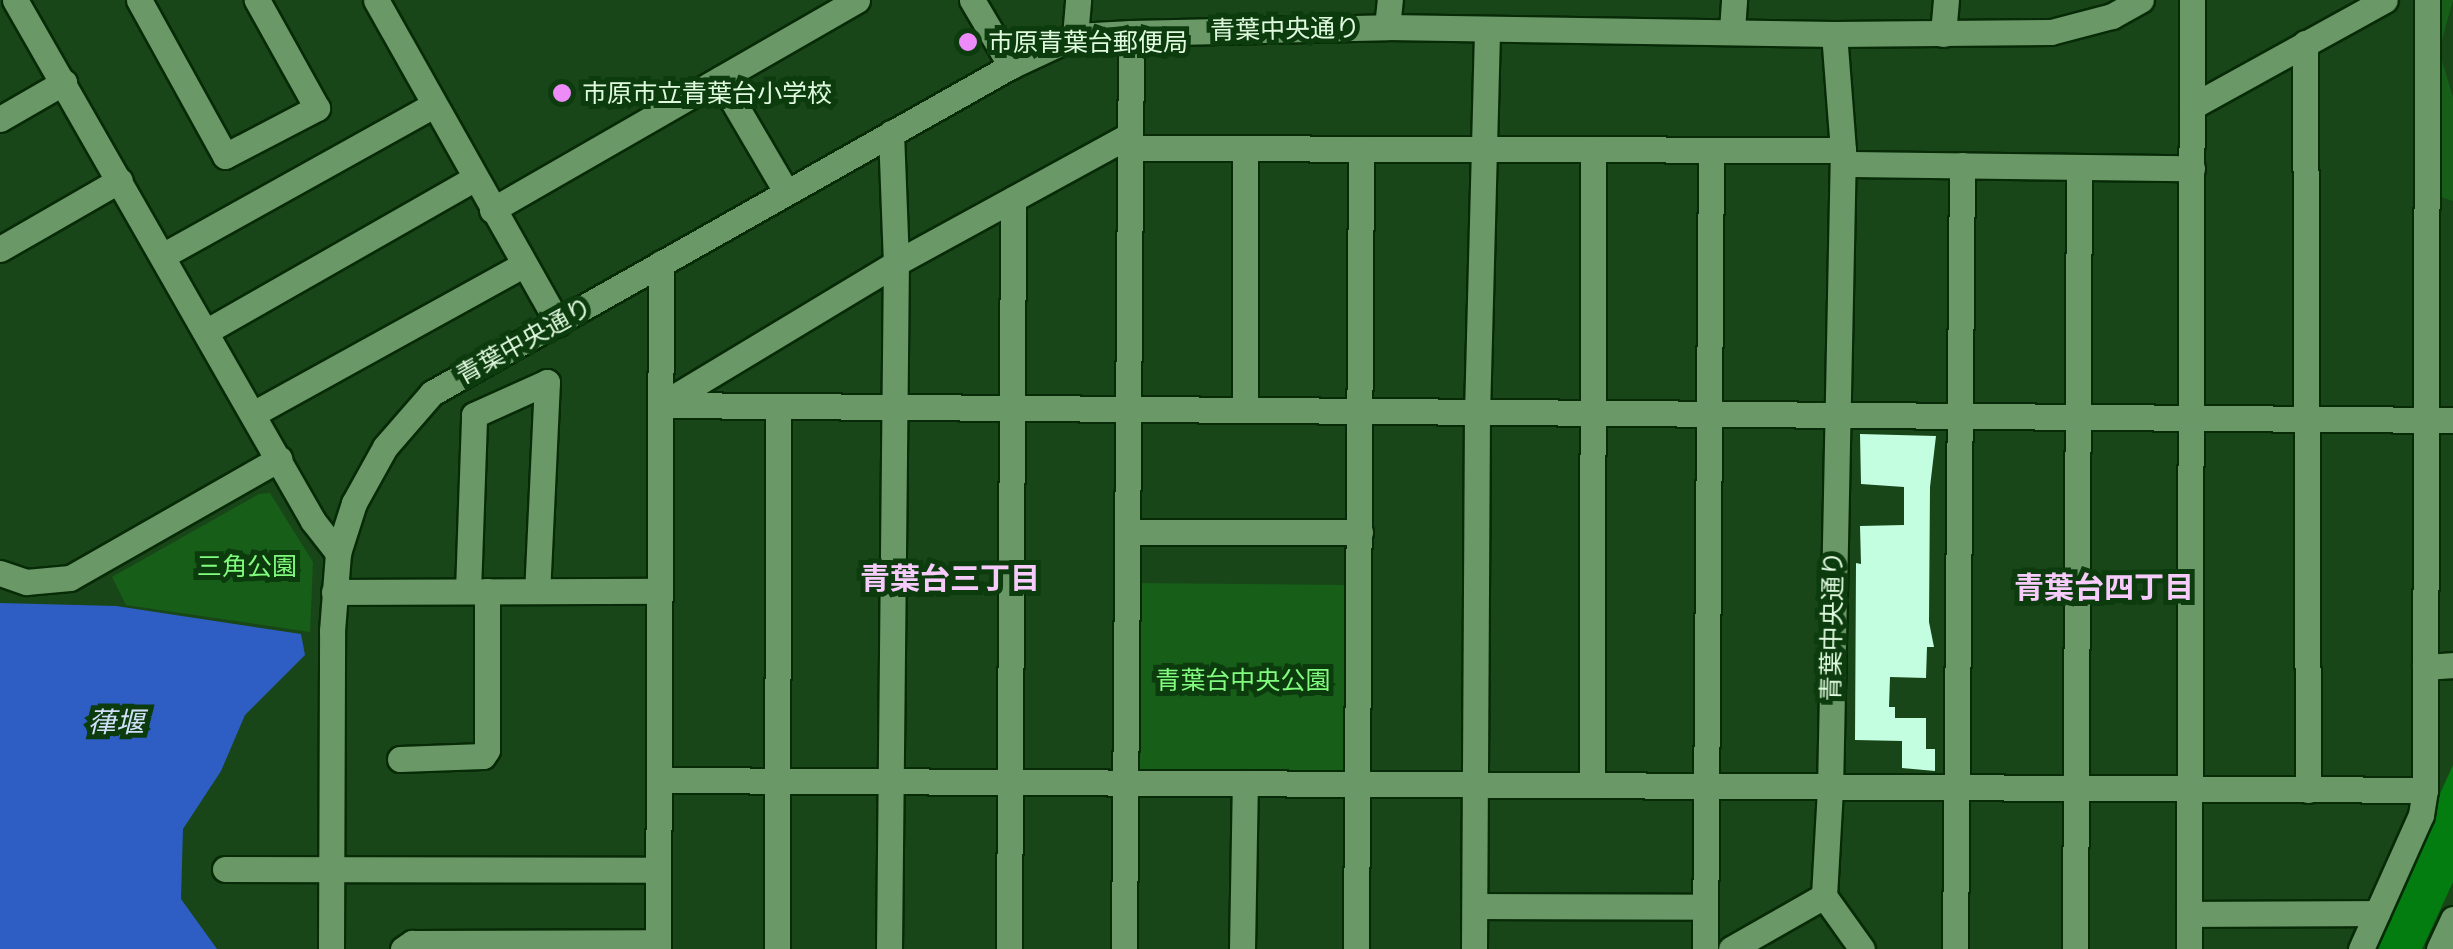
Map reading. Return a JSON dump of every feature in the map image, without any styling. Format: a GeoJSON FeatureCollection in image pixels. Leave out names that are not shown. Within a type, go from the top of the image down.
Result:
{"type":"FeatureCollection","features":[{"type":"Feature","properties":{"kind":"street"},"geometry":{"type":"LineString","coordinates":[[15,0],[313,520],[338,552]]}},
{"type":"Feature","properties":{"kind":"street"},"geometry":{"type":"LineString","coordinates":[[139,0],[226,156],[317,108],[257,0]]}},
{"type":"Feature","properties":{"kind":"street"},"geometry":{"type":"LineString","coordinates":[[376,0],[558,323]]}},
{"type":"Feature","properties":{"kind":"street"},"geometry":{"type":"LineString","coordinates":[[492,210],[857,0]]}},
{"type":"Feature","properties":{"kind":"street"},"geometry":{"type":"LineString","coordinates":[[972,0],[1011,66]]}},
{"type":"Feature","properties":{"kind":"street"},"geometry":{"type":"LineString","coordinates":[[1075,36],[1078,0]]}},
{"type":"Feature","properties":{"kind":"street"},"geometry":{"type":"LineString","coordinates":[[1387,27],[1390,0]]}},
{"type":"Feature","properties":{"kind":"street"},"geometry":{"type":"LineString","coordinates":[[1732,30],[1734,0]]}},
{"type":"Feature","properties":{"kind":"street"},"geometry":{"type":"LineString","coordinates":[[1942,34],[1946,0]]}},
{"type":"Feature","properties":{"kind":"street"},"geometry":{"type":"LineString","coordinates":[[1834,34],[2051,32],[2112,16],[2141,0]]}},
{"type":"Feature","properties":{"kind":"street"},"geometry":{"type":"LineString","coordinates":[[2189,949],[2192,0]]}},
{"type":"Feature","properties":{"kind":"street"},"geometry":{"type":"LineString","coordinates":[[2193,106],[2385,0]]}},
{"type":"Feature","properties":{"kind":"street"},"geometry":{"type":"LineString","coordinates":[[2361,949],[2420,815],[2425,790],[2427,0]]}},
{"type":"Feature","properties":{"kind":"street","name":"青葉中央通り"},"geometry":{"type":"LineString","coordinates":[[332,949],[334,592],[338,552],[368,474],[432,393],[785,190],[1011,66],[1075,36],[1131,33],[1387,27],[1834,34],[1843,157],[1830,790],[1824,896]]}},
{"type":"Feature","properties":{"kind":"street"},"geometry":{"type":"LineString","coordinates":[[1474,949],[1476,414],[1486,31]]}},
{"type":"Feature","properties":{"kind":"street"},"geometry":{"type":"LineString","coordinates":[[1124,949],[1131,33]]}},
{"type":"Feature","properties":{"kind":"street"},"geometry":{"type":"LineString","coordinates":[[2305,43],[2308,790]]}},
{"type":"Feature","properties":{"kind":"street"},"geometry":{"type":"LineString","coordinates":[[720,78],[785,190]]}},
{"type":"Feature","properties":{"kind":"street"},"geometry":{"type":"LineString","coordinates":[[0,119],[64,82]]}},
{"type":"Feature","properties":{"kind":"street"},"geometry":{"type":"LineString","coordinates":[[164,255],[434,104]]}},
{"type":"Feature","properties":{"kind":"street"},"geometry":{"type":"LineString","coordinates":[[889,949],[896,264],[891,132]]}},
{"type":"Feature","properties":{"kind":"street"},"geometry":{"type":"LineString","coordinates":[[661,405],[896,264],[1013,199],[1128,142],[1245,149],[1711,150],[1962,166],[2192,168]]}},
{"type":"Feature","properties":{"kind":"street"},"geometry":{"type":"LineString","coordinates":[[1245,149],[1245,410]]}},
{"type":"Feature","properties":{"kind":"street"},"geometry":{"type":"LineString","coordinates":[[1356,949],[1361,149]]}},
{"type":"Feature","properties":{"kind":"street"},"geometry":{"type":"LineString","coordinates":[[1592,785],[1594,150]]}},
{"type":"Feature","properties":{"kind":"street"},"geometry":{"type":"LineString","coordinates":[[1705,949],[1711,150]]}},
{"type":"Feature","properties":{"kind":"street"},"geometry":{"type":"LineString","coordinates":[[1956,949],[1962,166]]}},
{"type":"Feature","properties":{"kind":"street"},"geometry":{"type":"LineString","coordinates":[[2075,949],[2080,167]]}},
{"type":"Feature","properties":{"kind":"street"},"geometry":{"type":"LineString","coordinates":[[206,331],[475,178]]}},
{"type":"Feature","properties":{"kind":"street"},"geometry":{"type":"LineString","coordinates":[[0,249],[120,180]]}},
{"type":"Feature","properties":{"kind":"street"},"geometry":{"type":"LineString","coordinates":[[1009,949],[1013,199]]}},
{"type":"Feature","properties":{"kind":"street"},"geometry":{"type":"LineString","coordinates":[[2427,210],[2453,210]]}},
{"type":"Feature","properties":{"kind":"street"},"geometry":{"type":"LineString","coordinates":[[404,949],[412,943],[658,946],[661,263]]}},
{"type":"Feature","properties":{"kind":"street"},"geometry":{"type":"LineString","coordinates":[[253,414],[523,265]]}},
{"type":"Feature","properties":{"kind":"street"},"geometry":{"type":"LineString","coordinates":[[400,759],[483,756],[487,750],[477,591],[474,415],[547,382],[537,591]]}},
{"type":"Feature","properties":{"kind":"street"},"geometry":{"type":"LineString","coordinates":[[661,405],[1708,418],[2453,420]]}},
{"type":"Feature","properties":{"kind":"street"},"geometry":{"type":"LineString","coordinates":[[776,949],[778,406]]}},
{"type":"Feature","properties":{"kind":"street"},"geometry":{"type":"LineString","coordinates":[[0,574],[26,582],[70,578],[279,459]]}},
{"type":"Feature","properties":{"kind":"street"},"geometry":{"type":"LineString","coordinates":[[1127,532],[1360,532]]}},
{"type":"Feature","properties":{"kind":"street"},"geometry":{"type":"LineString","coordinates":[[334,592],[659,591]]}},
{"type":"Feature","properties":{"kind":"street"},"geometry":{"type":"LineString","coordinates":[[2426,667],[2453,665]]}},
{"type":"Feature","properties":{"kind":"street"},"geometry":{"type":"LineString","coordinates":[[658,780],[1704,784],[1830,790],[2425,790]]}},
{"type":"Feature","properties":{"kind":"street"},"geometry":{"type":"LineString","coordinates":[[1242,949],[1244,783]]}},
{"type":"Feature","properties":{"kind":"street"},"geometry":{"type":"LineString","coordinates":[[225,869],[658,870]]}},
{"type":"Feature","properties":{"kind":"street"},"geometry":{"type":"LineString","coordinates":[[1731,949],[1824,896],[1862,949]]}},
{"type":"Feature","properties":{"kind":"street"},"geometry":{"type":"LineString","coordinates":[[1475,906],[1705,907]]}},
{"type":"Feature","properties":{"kind":"street"},"geometry":{"type":"LineString","coordinates":[[2189,914],[2376,913]]}},
{"type":"Feature","properties":{"kind":"street"},"geometry":{"type":"LineString","coordinates":[[2439,949],[2453,919]]}},
{"type":"Feature","properties":{"kind":"green space"},"geometry":{"type":"Polygon","coordinates":[[[2436,0],[2453,0],[2439,51],[2453,97],[2453,201],[2435,195],[2436,0]]]}},
{"type":"Feature","properties":{"kind":"green space","name":"三角公園"},"geometry":{"type":"Polygon","coordinates":[[[270,493],[313,562],[310,632],[126,605],[112,577],[259,494],[270,493]]]}},
{"type":"Feature","properties":{"kind":"green space","name":"青葉台中央公園"},"geometry":{"type":"Polygon","coordinates":[[[1136,583],[1350,585],[1351,767],[1342,776],[1140,774],[1135,767],[1136,583]]]}},
{"type":"Feature","properties":{"kind":"green space"},"geometry":{"type":"Polygon","coordinates":[[[2453,765],[2453,882],[2422,949],[2370,949],[2453,765]]]}},
{"type":"Feature","properties":{"kind":"water","name":"葎堰"},"geometry":{"type":"Polygon","coordinates":[[[0,603],[116,606],[301,634],[305,655],[245,715],[221,771],[183,829],[181,899],[217,949],[0,949],[0,603]]]}},
{"type":"Feature","properties":{"kind":"building"},"geometry":{"type":"Polygon","coordinates":[[[1860,434],[1936,436],[1930,487],[1929,622],[1934,647],[1927,647],[1926,678],[1890,677],[1889,707],[1895,707],[1895,718],[1926,718],[1926,749],[1935,749],[1935,771],[1902,768],[1902,741],[1855,740],[1856,563],[1861,564],[1860,526],[1904,525],[1904,487],[1861,484],[1860,434]]]}},
{"type":"Feature","properties":{"kind":"place","name":"市原青葉台郵便局"},"geometry":{"type":"Point","coordinates":[968,42]}},
{"type":"Feature","properties":{"kind":"place","name":"市原市立青葉台小学校"},"geometry":{"type":"Point","coordinates":[562,93]}},
{"type":"Feature","properties":{"kind":"district","name":"青葉台三丁目"},"geometry":{"type":"Point","coordinates":[950,578]}},
{"type":"Feature","properties":{"kind":"district","name":"青葉台四丁目"},"geometry":{"type":"Point","coordinates":[2104,587]}}]}
